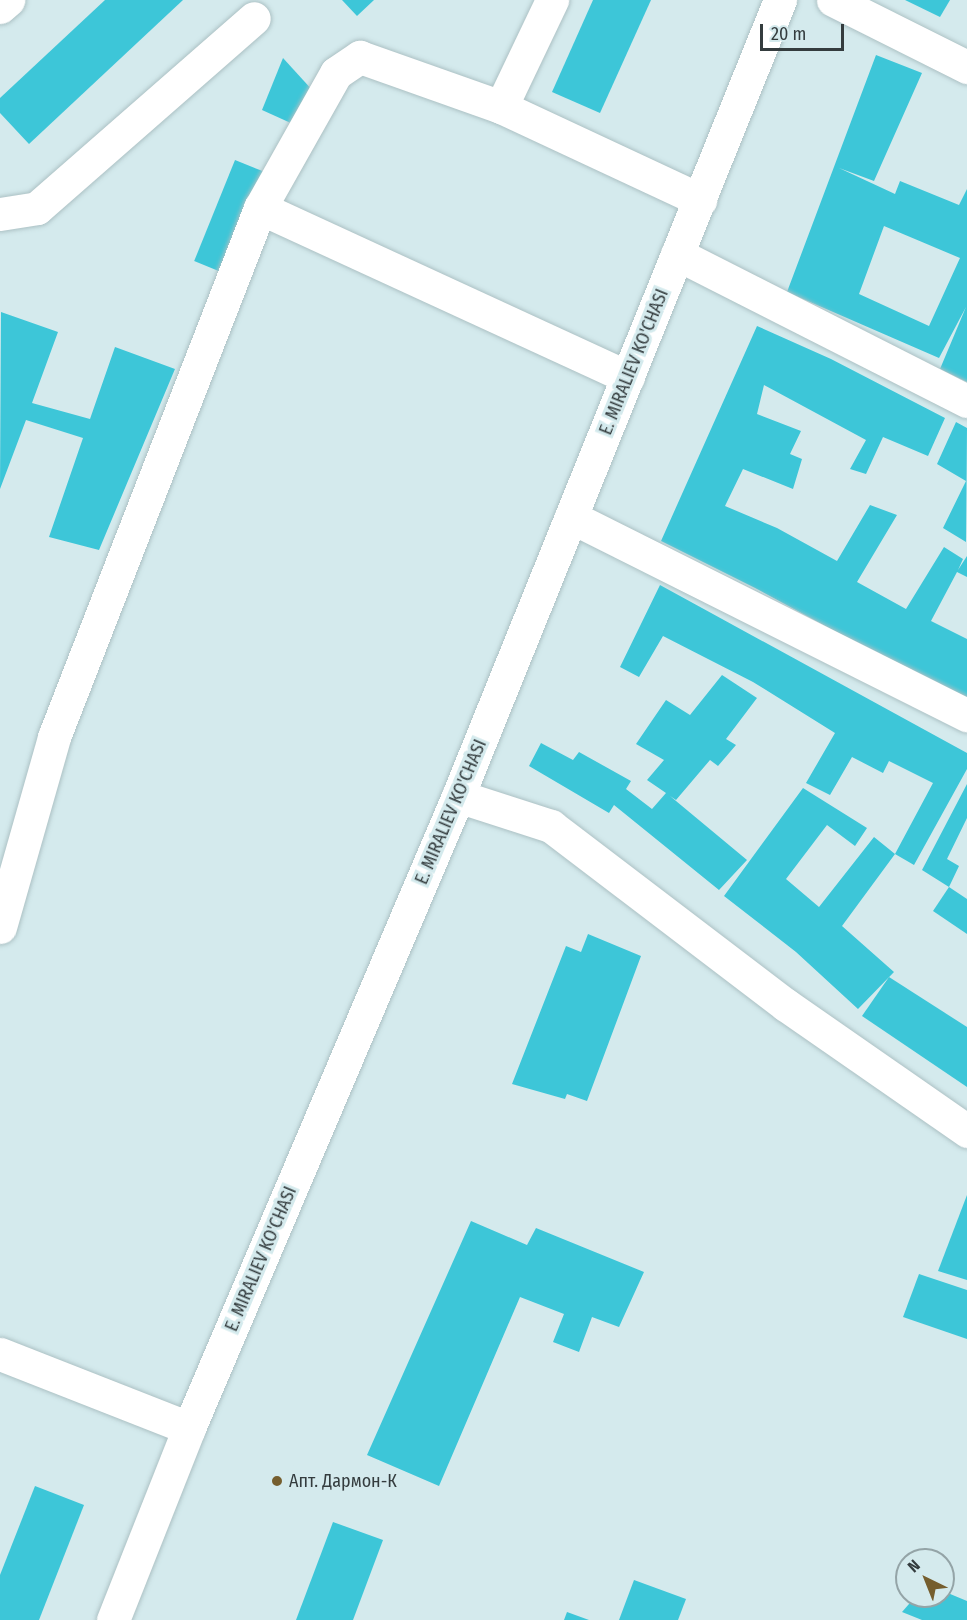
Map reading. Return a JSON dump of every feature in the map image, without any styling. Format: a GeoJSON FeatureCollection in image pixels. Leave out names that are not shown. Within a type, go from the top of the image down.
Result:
{"type":"FeatureCollection","features":[{"type":"Feature","properties":{"kind":"street"},"geometry":{"type":"LineString","coordinates":[[0,7],[8,0]]}},
{"type":"Feature","properties":{"kind":"street"},"geometry":{"type":"LineString","coordinates":[[501,107],[552,0]]}},
{"type":"Feature","properties":{"kind":"street","name":"E. MIRALIEV KO'CHASI"},"geometry":{"type":"LineString","coordinates":[[113,1620],[189,1428],[458,796],[780,0]]}},
{"type":"Feature","properties":{"kind":"street"},"geometry":{"type":"LineString","coordinates":[[833,0],[967,68]]}},
{"type":"Feature","properties":{"kind":"street"},"geometry":{"type":"LineString","coordinates":[[0,214],[38,208],[254,18]]}},
{"type":"Feature","properties":{"kind":"street"},"geometry":{"type":"LineString","coordinates":[[0,927],[54,737],[260,208],[336,73],[360,57],[501,107],[699,200]]}},
{"type":"Feature","properties":{"kind":"street"},"geometry":{"type":"LineString","coordinates":[[260,208],[628,377]]}},
{"type":"Feature","properties":{"kind":"street"},"geometry":{"type":"LineString","coordinates":[[677,254],[967,401]]}},
{"type":"Feature","properties":{"kind":"street"},"geometry":{"type":"LineString","coordinates":[[571,517],[967,714]]}},
{"type":"Feature","properties":{"kind":"street"},"geometry":{"type":"LineString","coordinates":[[458,796],[551,826],[786,1005],[967,1131]]}},
{"type":"Feature","properties":{"kind":"street"},"geometry":{"type":"LineString","coordinates":[[0,1354],[189,1428]]}},
{"type":"Feature","properties":{"kind":"building"},"geometry":{"type":"Polygon","coordinates":[[[105,0],[183,0],[29,144],[0,113],[0,98],[105,0]]]}},
{"type":"Feature","properties":{"kind":"building"},"geometry":{"type":"Polygon","coordinates":[[[342,0],[374,0],[357,16],[342,0]]]}},
{"type":"Feature","properties":{"kind":"building"},"geometry":{"type":"Polygon","coordinates":[[[593,0],[651,0],[600,113],[552,92],[593,0]]]}},
{"type":"Feature","properties":{"kind":"building"},"geometry":{"type":"Polygon","coordinates":[[[905,0],[950,0],[940,17],[905,0]]]}},
{"type":"Feature","properties":{"kind":"building"},"geometry":{"type":"Polygon","coordinates":[[[876,55],[922,73],[874,181],[839,168],[895,194],[900,181],[959,205],[967,189],[967,382],[940,369],[966,307],[939,358],[787,292],[876,55]],[[884,226],[859,294],[929,326],[960,258],[884,226]]]}},
{"type":"Feature","properties":{"kind":"building"},"geometry":{"type":"Polygon","coordinates":[[[283,58],[314,92],[304,129],[262,110],[283,58]]]}},
{"type":"Feature","properties":{"kind":"building"},"geometry":{"type":"Polygon","coordinates":[[[235,160],[264,172],[223,273],[194,261],[235,160]]]}},
{"type":"Feature","properties":{"kind":"building"},"geometry":{"type":"Polygon","coordinates":[[[1,312],[58,332],[32,403],[90,419],[115,347],[175,369],[99,550],[49,537],[83,438],[26,420],[0,489],[1,312]]]}},
{"type":"Feature","properties":{"kind":"building"},"geometry":{"type":"Polygon","coordinates":[[[757,326],[831,359],[945,418],[928,456],[883,437],[866,474],[850,469],[866,440],[764,385],[757,414],[801,431],[790,454],[802,459],[793,489],[743,469],[725,506],[777,528],[837,561],[870,505],[897,515],[857,582],[906,609],[944,547],[963,559],[958,570],[967,556],[967,577],[957,572],[931,621],[967,639],[967,697],[905,669],[755,588],[661,541],[757,326]]]}},
{"type":"Feature","properties":{"kind":"building"},"geometry":{"type":"Polygon","coordinates":[[[956,422],[967,428],[966,542],[943,528],[966,481],[937,464],[956,422]]]}},
{"type":"Feature","properties":{"kind":"building"},"geometry":{"type":"Polygon","coordinates":[[[660,585],[967,753],[967,769],[914,865],[895,854],[933,783],[889,761],[883,773],[852,757],[830,795],[806,783],[835,733],[753,682],[663,636],[639,677],[620,667],[660,585]]]}},
{"type":"Feature","properties":{"kind":"building"},"geometry":{"type":"Polygon","coordinates":[[[722,675],[757,698],[726,739],[736,745],[718,766],[710,760],[676,800],[670,796],[747,860],[719,890],[614,805],[609,813],[529,766],[541,743],[573,760],[579,752],[631,781],[626,789],[652,809],[666,793],[647,780],[664,760],[636,744],[666,700],[690,715],[722,675]]]}},
{"type":"Feature","properties":{"kind":"building"},"geometry":{"type":"Polygon","coordinates":[[[967,784],[967,818],[947,859],[959,866],[949,887],[922,870],[967,784]]]}},
{"type":"Feature","properties":{"kind":"building"},"geometry":{"type":"Polygon","coordinates":[[[803,788],[867,828],[855,846],[827,825],[786,879],[819,907],[874,837],[895,854],[842,926],[894,972],[858,1009],[796,952],[724,896],[803,788]]]}},
{"type":"Feature","properties":{"kind":"building"},"geometry":{"type":"Polygon","coordinates":[[[949,887],[967,899],[967,934],[933,911],[949,887]]]}},
{"type":"Feature","properties":{"kind":"building"},"geometry":{"type":"Polygon","coordinates":[[[588,934],[641,956],[587,1101],[567,1094],[565,1099],[512,1084],[566,946],[581,952],[588,934]]]}},
{"type":"Feature","properties":{"kind":"building"},"geometry":{"type":"Polygon","coordinates":[[[889,977],[967,1027],[967,1087],[862,1016],[889,977]]]}},
{"type":"Feature","properties":{"kind":"building"},"geometry":{"type":"Polygon","coordinates":[[[967,1195],[967,1280],[938,1271],[967,1195]]]}},
{"type":"Feature","properties":{"kind":"building"},"geometry":{"type":"Polygon","coordinates":[[[471,1221],[527,1245],[536,1228],[644,1272],[619,1327],[592,1317],[579,1352],[553,1342],[564,1314],[520,1297],[439,1486],[367,1455],[471,1221]]]}},
{"type":"Feature","properties":{"kind":"building"},"geometry":{"type":"Polygon","coordinates":[[[919,1274],[967,1290],[967,1339],[903,1317],[919,1274]]]}},
{"type":"Feature","properties":{"kind":"building"},"geometry":{"type":"Polygon","coordinates":[[[35,1486],[84,1505],[39,1620],[0,1620],[0,1575],[35,1486]]]}},
{"type":"Feature","properties":{"kind":"building"},"geometry":{"type":"Polygon","coordinates":[[[333,1522],[383,1540],[353,1620],[296,1620],[333,1522]]]}},
{"type":"Feature","properties":{"kind":"building"},"geometry":{"type":"Polygon","coordinates":[[[634,1580],[686,1599],[678,1620],[619,1620],[634,1580]]]}},
{"type":"Feature","properties":{"kind":"building"},"geometry":{"type":"Polygon","coordinates":[[[955,1596],[967,1601],[967,1620],[922,1620],[902,1612],[906,1608],[955,1608],[955,1596]]]}},
{"type":"Feature","properties":{"kind":"building"},"geometry":{"type":"Polygon","coordinates":[[[567,1612],[589,1620],[564,1620],[567,1612]]]}},
{"type":"Feature","properties":{"kind":"place","name":"Апт. Дармон-К"},"geometry":{"type":"Point","coordinates":[277,1481]}}]}
